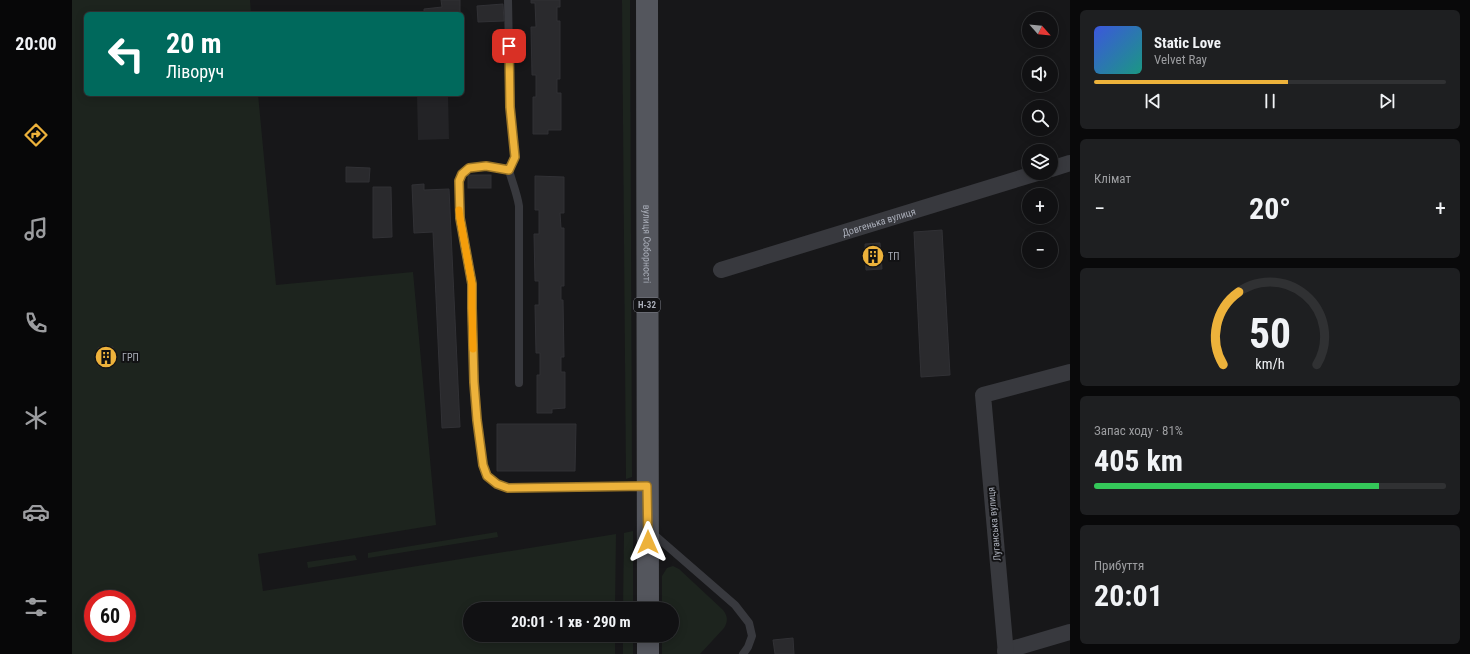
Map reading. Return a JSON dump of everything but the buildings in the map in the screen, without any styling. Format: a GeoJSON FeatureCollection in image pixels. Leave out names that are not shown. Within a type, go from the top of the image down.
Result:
{"type":"FeatureCollection","features":[{"type":"Feature","properties":{"kind":"main road","name":"вулиця Соборності"},"geometry":{"type":"LineString","coordinates":[[647,0],[648,602]]}},
{"type":"Feature","properties":{"kind":"main road"},"geometry":{"type":"LineString","coordinates":[[648,642],[648,654]]}},
{"type":"Feature","properties":{"kind":"street"},"geometry":{"type":"LineString","coordinates":[[1058,167],[1070,163]]}},
{"type":"Feature","properties":{"kind":"street","name":"Довгенька вулиця"},"geometry":{"type":"LineString","coordinates":[[721,270],[1022,178]]}},
{"type":"Feature","properties":{"kind":"street","name":"Луганська вулиця"},"geometry":{"type":"LineString","coordinates":[[1005,652],[983,395],[1070,372]]}},
{"type":"Feature","properties":{"kind":"street"},"geometry":{"type":"LineString","coordinates":[[1005,652],[1070,632]]}},
{"type":"Feature","properties":{"kind":"lane"},"geometry":{"type":"LineString","coordinates":[[508,0],[510,107],[515,157],[509,170],[519,206],[519,383]]}},
{"type":"Feature","properties":{"kind":"lane"},"geometry":{"type":"LineString","coordinates":[[509,170],[486,166],[469,168],[462,174],[459,181],[460,218],[472,284],[477,420],[483,465],[487,476],[497,484],[508,488],[647,486]]}},
{"type":"Feature","properties":{"kind":"lane"},"geometry":{"type":"LineString","coordinates":[[648,528],[735,605],[749,623],[752,636],[748,647],[743,654]]}},
{"type":"Feature","properties":{"kind":"shaded area"},"geometry":{"type":"Polygon","coordinates":[[[72,0],[250,0],[251,12],[84,12],[84,96],[258,96],[276,285],[413,272],[436,525],[258,554],[263,591],[616,534],[615,602],[463,602],[463,642],[615,642],[615,654],[72,654],[72,0]]]}},
{"type":"Feature","properties":{"kind":"shaded area"},"geometry":{"type":"Polygon","coordinates":[[[622,0],[630,0],[632,477],[626,479],[622,0]]]}},
{"type":"Feature","properties":{"kind":"shaded area"},"geometry":{"type":"Polygon","coordinates":[[[417,96],[448,96],[449,139],[418,140],[417,96]]]}},
{"type":"Feature","properties":{"kind":"shaded area"},"geometry":{"type":"Polygon","coordinates":[[[633,531],[633,602],[623,602],[624,533],[633,531]]]}},
{"type":"Feature","properties":{"kind":"shaded area"},"geometry":{"type":"Polygon","coordinates":[[[497,532],[498,537],[368,558],[368,553],[497,532]]]}},
{"type":"Feature","properties":{"kind":"shaded area"},"geometry":{"type":"Polygon","coordinates":[[[355,555],[357,560],[308,568],[307,562],[355,555]]]}},
{"type":"Feature","properties":{"kind":"shaded area"},"geometry":{"type":"Polygon","coordinates":[[[673,566],[679,569],[725,612],[727,617],[724,628],[700,654],[662,654],[662,642],[679,642],[679,602],[662,602],[662,576],[667,568],[673,566]]]}},
{"type":"Feature","properties":{"kind":"shaded area"},"geometry":{"type":"Polygon","coordinates":[[[623,642],[633,642],[633,654],[623,654],[623,642]]]}},
{"type":"Feature","properties":{"kind":"slow traffic"},"geometry":{"type":"LineString","coordinates":[[459,210],[472,284],[473,349]]}},
{"type":"Feature","properties":{"kind":"place","name":"ТП"},"geometry":{"type":"Point","coordinates":[873,256]}},
{"type":"Feature","properties":{"kind":"place","name":"ГРП"},"geometry":{"type":"Point","coordinates":[106,357]}},
{"type":"Feature","properties":{"kind":"route"},"geometry":{"type":"LineString","coordinates":[[509,46],[510,107],[515,157],[509,170],[486,166],[469,168],[462,174],[459,181],[460,218],[472,284],[474,382],[483,465],[487,476],[497,484],[508,488],[647,486],[648,542]]}}]}
